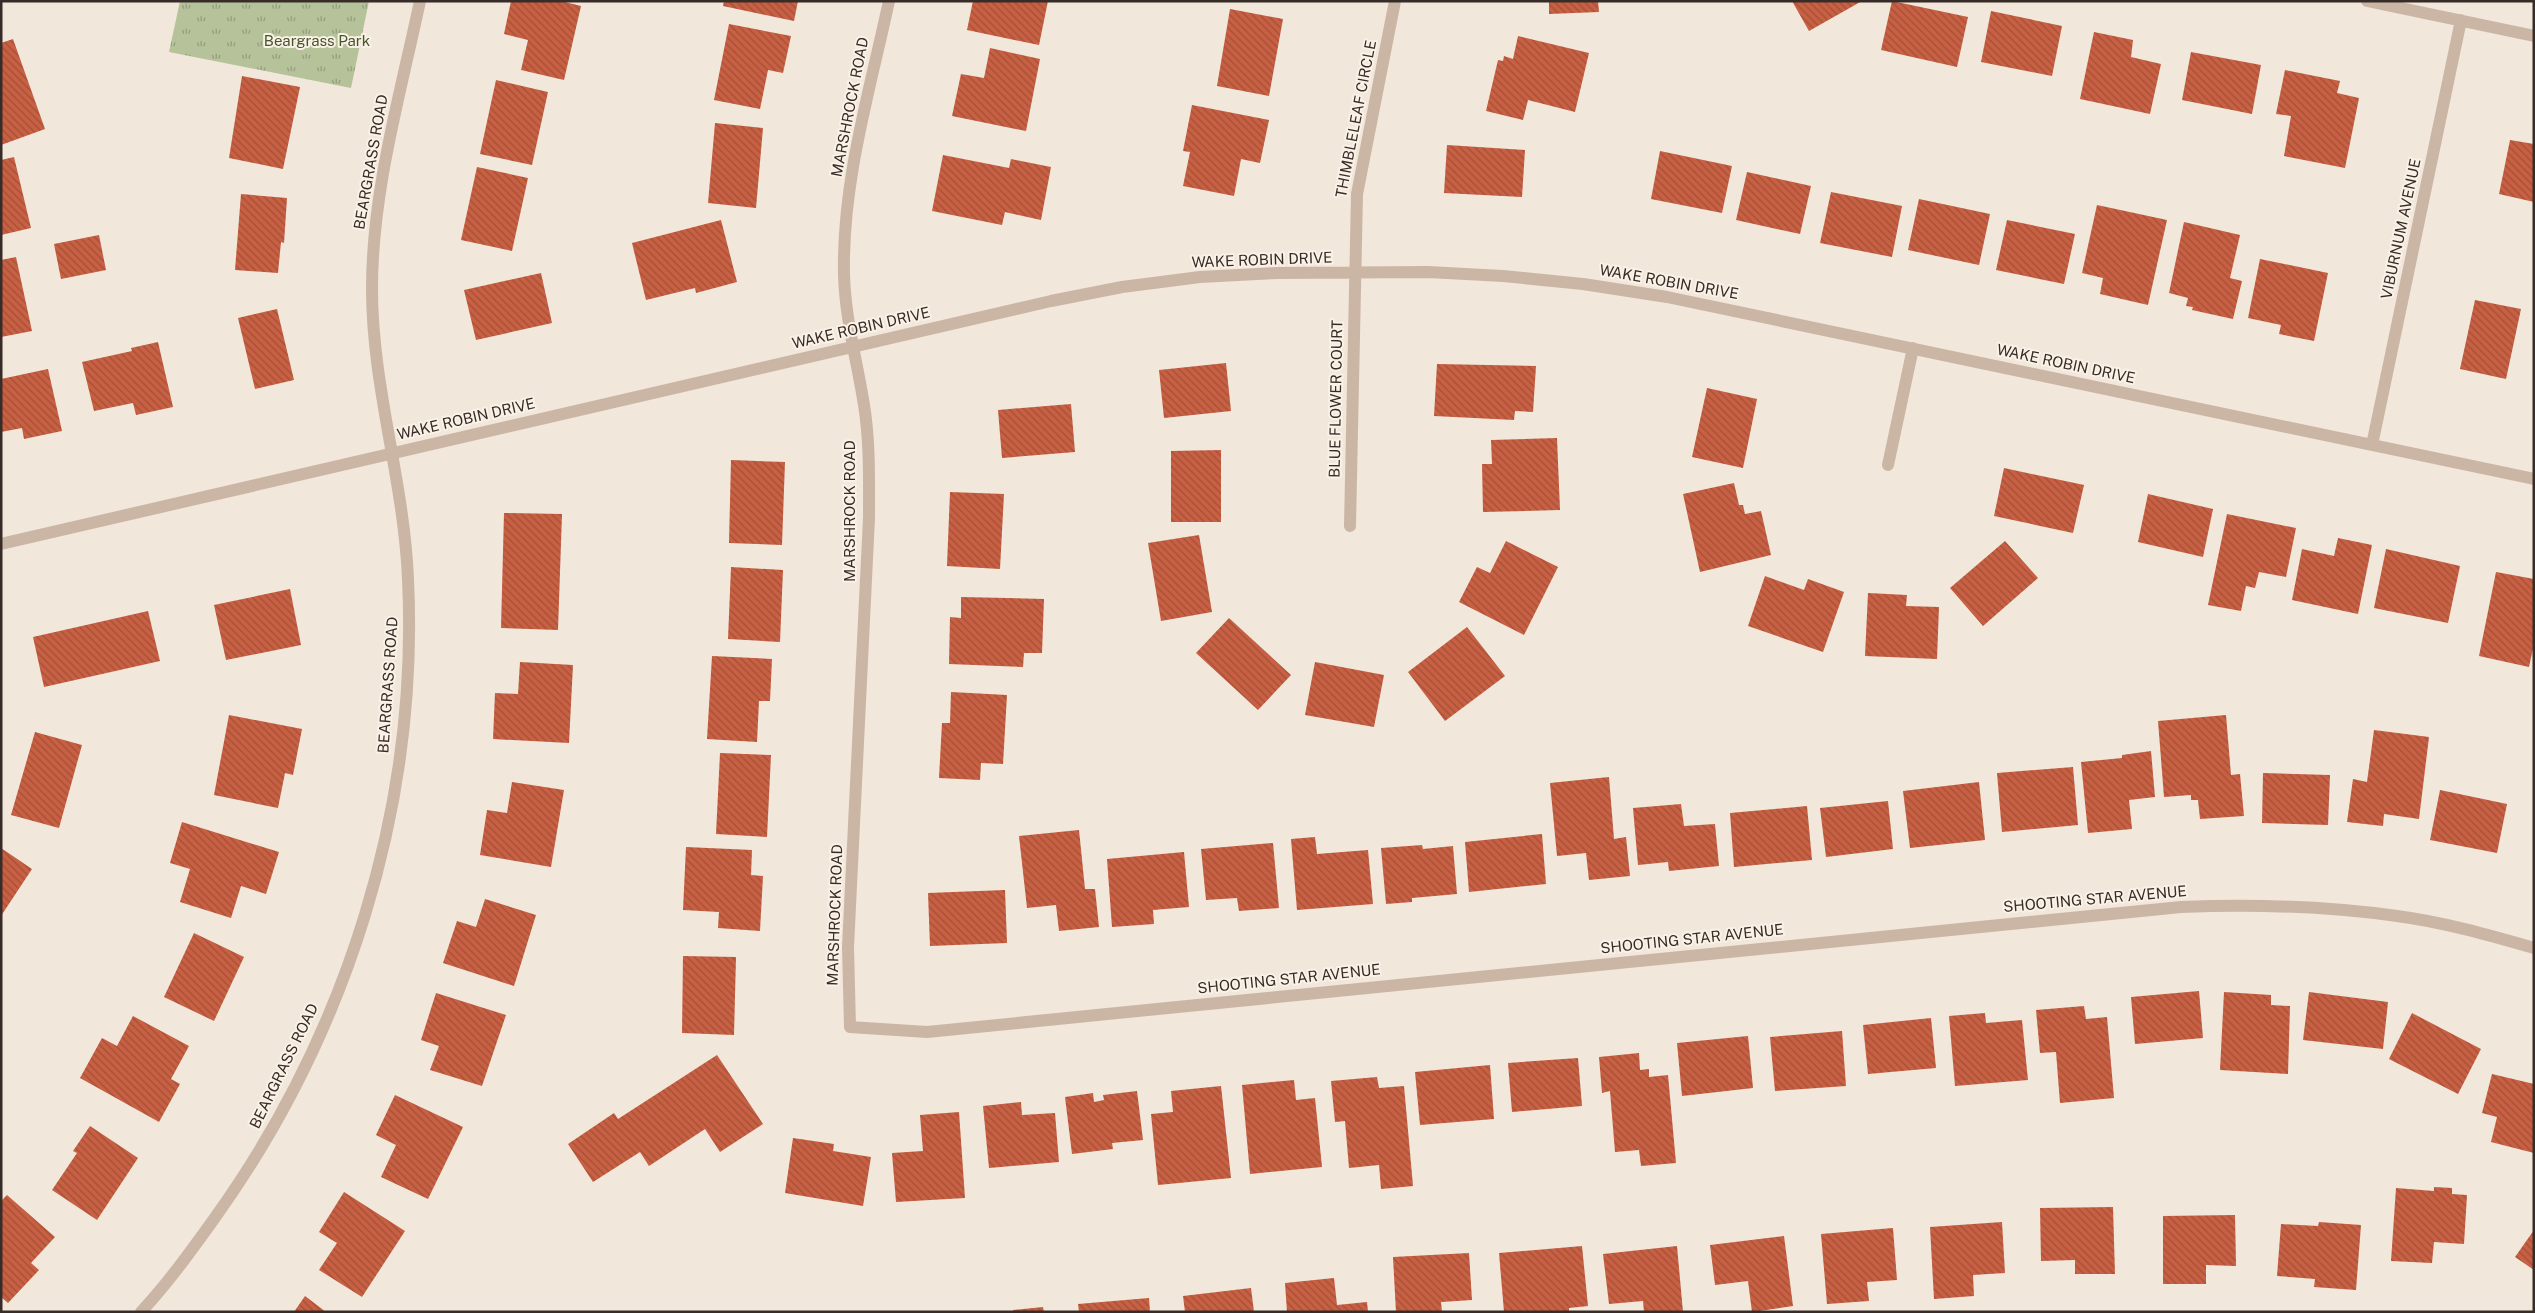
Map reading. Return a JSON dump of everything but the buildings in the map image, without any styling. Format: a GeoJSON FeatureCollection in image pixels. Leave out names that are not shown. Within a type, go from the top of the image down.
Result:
{"type":"FeatureCollection","features":[{"type":"Feature","properties":{"kind":"street","name":"BEARGRASS ROAD"},"geometry":{"type":"LineString","coordinates":[[141,1312],[190,1253],[259,1152],[293,1091],[325,1025],[351,958],[373,888],[401,757],[410,636],[408,574],[402,513],[374,341],[373,241],[379,191],[420,1]]}},
{"type":"Feature","properties":{"kind":"street","name":"MARSHROCK ROAD"},"geometry":{"type":"LineString","coordinates":[[850,1026],[848,947],[869,518],[868,448],[864,405],[852,346],[844,274],[846,221],[854,166],[889,1]]}},
{"type":"Feature","properties":{"kind":"street","name":"THIMBLELEAF CIRCLE"},"geometry":{"type":"LineString","coordinates":[[1354,273],[1357,194],[1396,1]]}},
{"type":"Feature","properties":{"kind":"street"},"geometry":{"type":"LineString","coordinates":[[2367,1],[2534,36]]}},
{"type":"Feature","properties":{"kind":"street","name":"VIBURNUM AVENUE"},"geometry":{"type":"LineString","coordinates":[[2372,445],[2461,20]]}},
{"type":"Feature","properties":{"kind":"street","name":"WAKE ROBIN DRIVE"},"geometry":{"type":"LineString","coordinates":[[1,544],[1052,301],[1122,287],[1200,278],[1276,273],[1428,272],[1503,276],[1583,284],[1744,312],[2534,479]]}},
{"type":"Feature","properties":{"kind":"street","name":"BLUE FLOWER COURT"},"geometry":{"type":"LineString","coordinates":[[1350,526],[1354,273]]}},
{"type":"Feature","properties":{"kind":"street"},"geometry":{"type":"LineString","coordinates":[[1888,465],[1913,348]]}},
{"type":"Feature","properties":{"kind":"street","name":"SHOOTING STAR AVENUE"},"geometry":{"type":"LineString","coordinates":[[850,1026],[927,1032],[2181,907],[2256,904],[2323,907],[2370,912],[2466,929],[2534,948]]}},
{"type":"Feature","properties":{"kind":"green space","name":"Beargrass Park"},"geometry":{"type":"Polygon","coordinates":[[[180,1],[369,1],[351,88],[169,52],[180,1]]]}}]}
